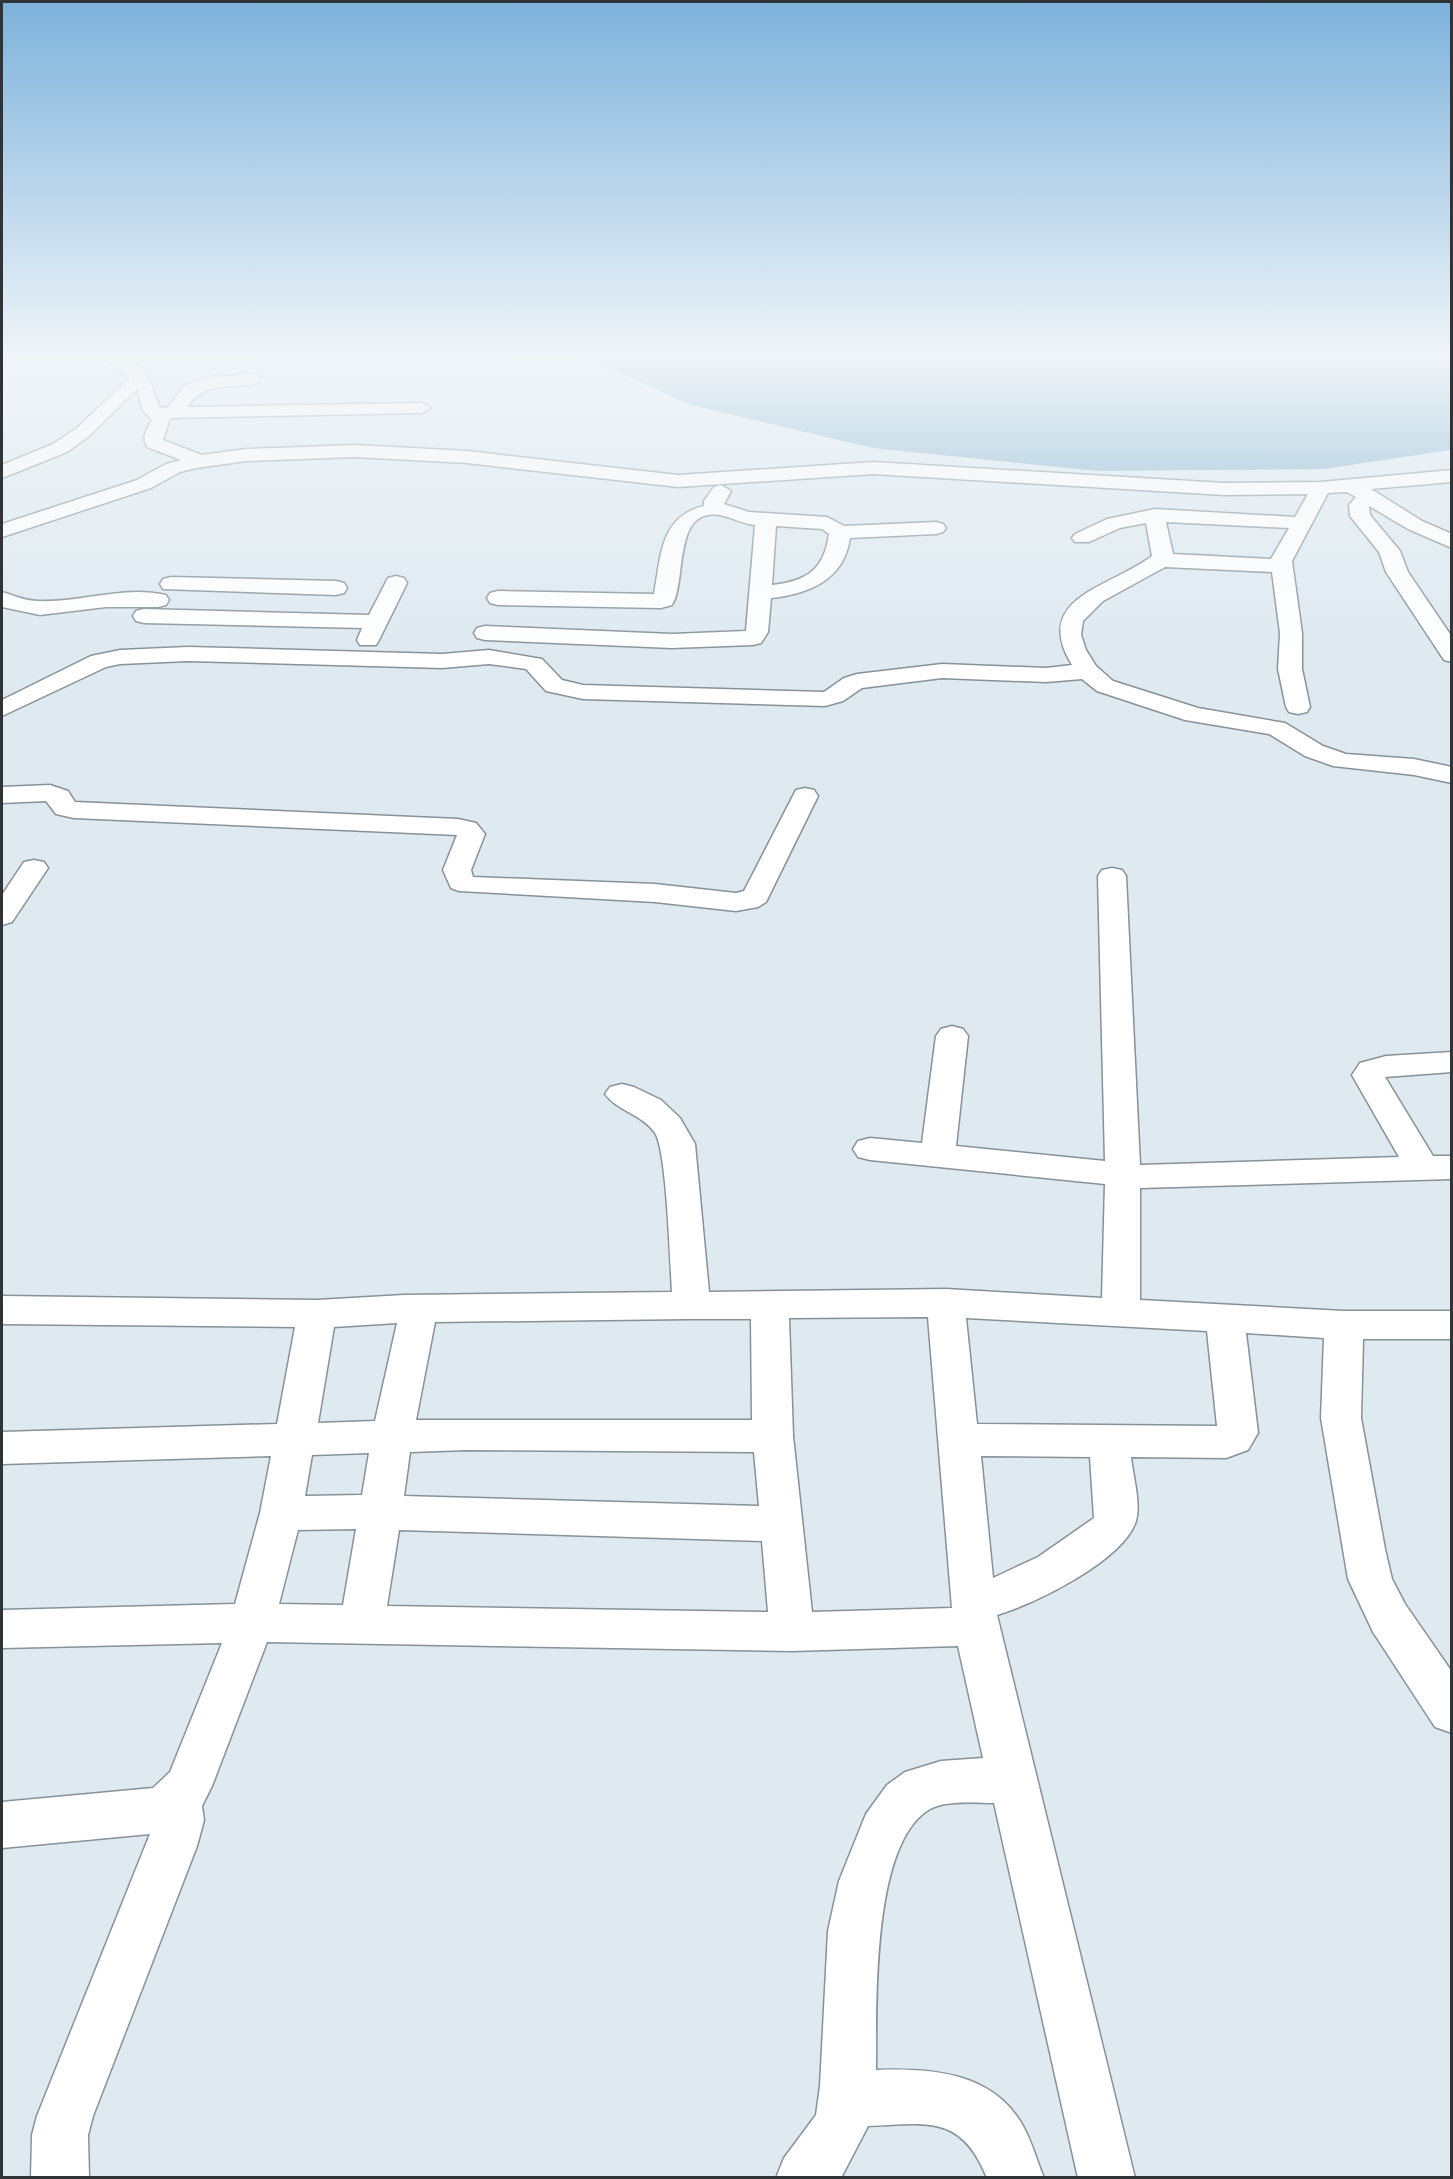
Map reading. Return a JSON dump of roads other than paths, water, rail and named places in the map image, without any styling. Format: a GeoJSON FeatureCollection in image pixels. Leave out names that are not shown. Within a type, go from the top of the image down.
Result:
{"type":"FeatureCollection","features":[{"type":"Feature","properties":{"kind":"street"},"geometry":{"type":"LineString","coordinates":[[2,472],[39,457]]}},
{"type":"Feature","properties":{"kind":"street"},"geometry":{"type":"LineString","coordinates":[[189,457],[200,461]]}},
{"type":"Feature","properties":{"kind":"street"},"geometry":{"type":"LineString","coordinates":[[2,531],[98,500],[152,480],[173,468],[200,461],[233,457]]}},
{"type":"Feature","properties":{"kind":"street"},"geometry":{"type":"LineString","coordinates":[[462,457],[667,480],[732,479],[873,468],[1224,489],[1321,488],[1360,491],[1452,476]]}},
{"type":"Feature","properties":{"kind":"street"},"geometry":{"type":"LineString","coordinates":[[732,479],[713,505],[717,509],[738,516],[822,522],[840,532],[936,528]]}},
{"type":"Feature","properties":{"kind":"street"},"geometry":{"type":"LineString","coordinates":[[1298,707],[1290,669],[1290,623],[1281,558],[1321,488]]}},
{"type":"Feature","properties":{"kind":"street"},"geometry":{"type":"LineString","coordinates":[[1360,491],[1415,525],[1452,542]]}},
{"type":"Feature","properties":{"kind":"street"},"geometry":{"type":"LineString","coordinates":[[1360,491],[1360,516],[1389,550],[1397,572],[1452,655]]}},
{"type":"Feature","properties":{"kind":"street"},"geometry":{"type":"LineString","coordinates":[[654,641],[677,534],[691,516],[717,509]]}},
{"type":"Feature","properties":{"kind":"street"},"geometry":{"type":"LineString","coordinates":[[1082,538],[1114,523],[1155,515],[1301,523]]}},
{"type":"Feature","properties":{"kind":"street"},"geometry":{"type":"LineString","coordinates":[[1155,515],[1163,553],[1161,560],[1149,569],[1095,596],[1072,619],[1070,635],[1074,650],[1087,671],[1105,686],[1175,711],[1276,728],[1327,757],[1358,764],[1414,767],[1452,775]]}},
{"type":"Feature","properties":{"kind":"street"},"geometry":{"type":"LineString","coordinates":[[485,633],[654,641],[753,638],[757,632],[766,519]]}},
{"type":"Feature","properties":{"kind":"street"},"geometry":{"type":"LineString","coordinates":[[760,593],[796,589],[817,580],[834,557],[840,532]]}},
{"type":"Feature","properties":{"kind":"street"},"geometry":{"type":"LineString","coordinates":[[1161,560],[1281,566]]}},
{"type":"Feature","properties":{"kind":"street"},"geometry":{"type":"LineString","coordinates":[[359,658],[396,583]]}},
{"type":"Feature","properties":{"kind":"street"},"geometry":{"type":"LineString","coordinates":[[2,599],[19,608],[41,610],[164,592],[336,588]]}},
{"type":"Feature","properties":{"kind":"street"},"geometry":{"type":"LineString","coordinates":[[475,658],[502,589],[661,602]]}},
{"type":"Feature","properties":{"kind":"street"},"geometry":{"type":"LineString","coordinates":[[164,592],[377,622]]}},
{"type":"Feature","properties":{"kind":"street"},"geometry":{"type":"LineString","coordinates":[[109,658],[164,592]]}},
{"type":"Feature","properties":{"kind":"street"},"geometry":{"type":"LineString","coordinates":[[2,709],[88,665],[109,658],[188,654],[442,661],[475,658],[528,661],[539,668],[554,686],[583,692],[825,699],[832,699],[857,681],[926,672],[1046,675],[1087,671]]}},
{"type":"Feature","properties":{"kind":"street"},"geometry":{"type":"LineString","coordinates":[[2,795],[50,793],[59,797],[65,808],[74,810],[458,827],[466,829],[471,834],[457,870],[460,882],[469,885],[655,893],[736,902],[748,901],[756,896],[805,796]]}},
{"type":"Feature","properties":{"kind":"street"},"geometry":{"type":"LineString","coordinates":[[2,916],[34,868]]}},
{"type":"Feature","properties":{"kind":"street"},"geometry":{"type":"LineString","coordinates":[[1112,876],[1123,1175],[1121,1313]]}},
{"type":"Feature","properties":{"kind":"street"},"geometry":{"type":"LineString","coordinates":[[938,1156],[952,1036]]}},
{"type":"Feature","properties":{"kind":"street"},"geometry":{"type":"LineString","coordinates":[[1437,1167],[1368,1075],[1371,1070],[1386,1066],[1452,1062]]}},
{"type":"Feature","properties":{"kind":"street"},"geometry":{"type":"LineString","coordinates":[[622,1094],[652,1108],[668,1123],[678,1144],[692,1307]]}},
{"type":"Feature","properties":{"kind":"street"},"geometry":{"type":"LineString","coordinates":[[870,1149],[1146,1177],[1437,1167]]}},
{"type":"Feature","properties":{"kind":"street"},"geometry":{"type":"LineString","coordinates":[[946,1303],[974,1614],[1107,2178]]}},
{"type":"Feature","properties":{"kind":"street"},"geometry":{"type":"LineString","coordinates":[[2,1310],[317,1314],[419,1309],[946,1303],[1344,1325],[1452,1325]]}},
{"type":"Feature","properties":{"kind":"street"},"geometry":{"type":"LineString","coordinates":[[770,1306],[773,1436],[792,1632]]}},
{"type":"Feature","properties":{"kind":"street"},"geometry":{"type":"LineString","coordinates":[[362,1625],[392,1436],[419,1309]]}},
{"type":"Feature","properties":{"kind":"street"},"geometry":{"type":"LineString","coordinates":[[2,1825],[162,1810],[188,1786],[252,1623],[281,1513],[317,1314]]}},
{"type":"Feature","properties":{"kind":"street"},"geometry":{"type":"LineString","coordinates":[[959,1440],[1226,1442],[1234,1439],[1238,1433],[1225,1319]]}},
{"type":"Feature","properties":{"kind":"street"},"geometry":{"type":"LineString","coordinates":[[1344,1325],[1341,1418],[1370,1579],[1389,1618],[1447,1700]]}},
{"type":"Feature","properties":{"kind":"street"},"geometry":{"type":"LineString","coordinates":[[2,1448],[467,1434],[773,1436]]}},
{"type":"Feature","properties":{"kind":"street"},"geometry":{"type":"LineString","coordinates":[[2,1629],[252,1623],[792,1632],[974,1614],[1062,1565],[1109,1530],[1116,1514],[1109,1441]]}},
{"type":"Feature","properties":{"kind":"street"},"geometry":{"type":"LineString","coordinates":[[281,1513],[380,1512],[780,1524]]}},
{"type":"Feature","properties":{"kind":"street"},"geometry":{"type":"LineString","coordinates":[[804,2178],[823,2158],[843,2117],[846,2099],[856,1906],[870,1858],[889,1821],[906,1798],[922,1788],[1012,1780]]}},
{"type":"Feature","properties":{"kind":"street"},"geometry":{"type":"LineString","coordinates":[[60,2178],[60,2135],[65,2116],[172,1846],[179,1820],[177,1798]]}},
{"type":"Feature","properties":{"kind":"street"},"geometry":{"type":"LineString","coordinates":[[846,2099],[941,2098],[963,2102],[981,2116],[1000,2138],[1016,2178]]}},
{"type":"Feature","properties":{"kind":"water"},"geometry":{"type":"Polygon","coordinates":[[[958,457],[1406,457],[1324,469],[1097,471],[958,457]]]}}]}
